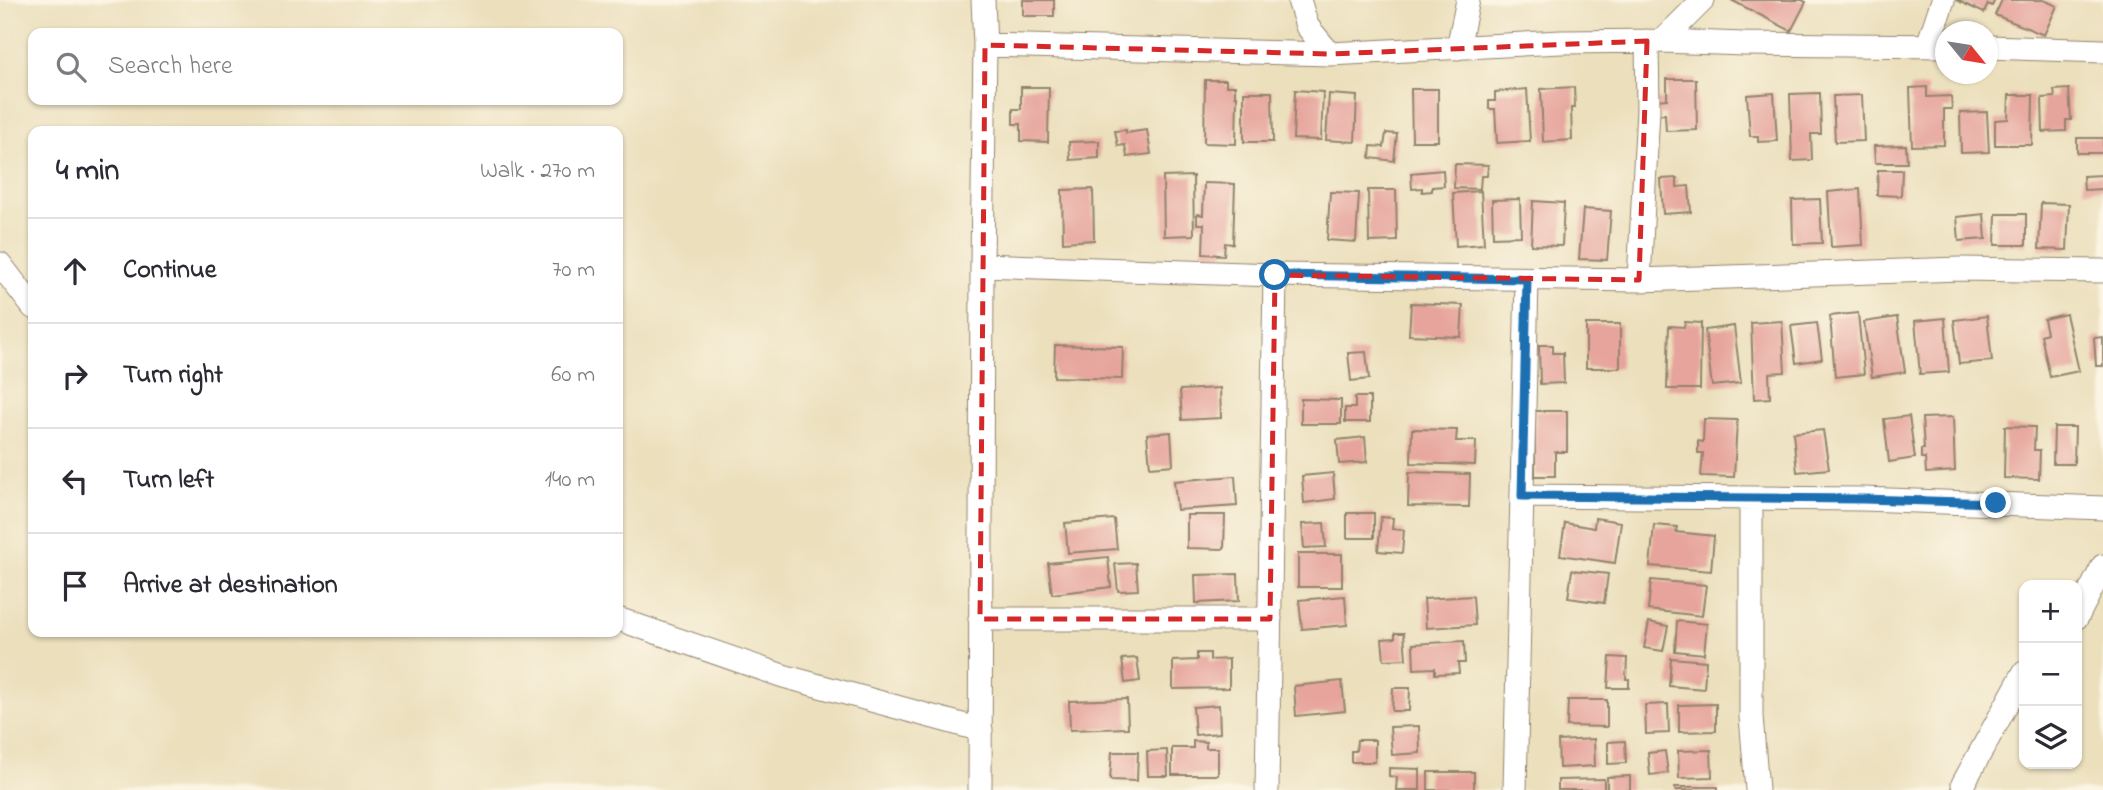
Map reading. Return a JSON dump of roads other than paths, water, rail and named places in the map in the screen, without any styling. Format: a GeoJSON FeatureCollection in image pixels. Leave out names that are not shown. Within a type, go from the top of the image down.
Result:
{"type":"FeatureCollection","features":[{"type":"Feature","properties":{"kind":"street"},"geometry":{"type":"LineString","coordinates":[[980,790],[985,45],[983,0]]}},
{"type":"Feature","properties":{"kind":"street"},"geometry":{"type":"LineString","coordinates":[[1299,0],[1307,26],[1330,54]]}},
{"type":"Feature","properties":{"kind":"street"},"geometry":{"type":"LineString","coordinates":[[1458,48],[1468,0]]}},
{"type":"Feature","properties":{"kind":"street"},"geometry":{"type":"LineString","coordinates":[[1639,280],[1654,41],[1703,0]]}},
{"type":"Feature","properties":{"kind":"street"},"geometry":{"type":"LineString","coordinates":[[1940,21],[1943,0]]}},
{"type":"Feature","properties":{"kind":"street"},"geometry":{"type":"LineString","coordinates":[[985,45],[1330,54],[1561,42],[1935,46]]}},
{"type":"Feature","properties":{"kind":"street"},"geometry":{"type":"LineString","coordinates":[[1998,47],[2103,51]]}},
{"type":"Feature","properties":{"kind":"street"},"geometry":{"type":"LineString","coordinates":[[0,264],[28,300]]}},
{"type":"Feature","properties":{"kind":"street"},"geometry":{"type":"LineString","coordinates":[[982,265],[1275,275],[1639,280],[1960,269],[2103,271]]}},
{"type":"Feature","properties":{"kind":"street"},"geometry":{"type":"LineString","coordinates":[[1267,790],[1275,275]]}},
{"type":"Feature","properties":{"kind":"street"},"geometry":{"type":"LineString","coordinates":[[1515,790],[1527,279]]}},
{"type":"Feature","properties":{"kind":"street"},"geometry":{"type":"LineString","coordinates":[[1522,496],[1863,499],[2103,508]]}},
{"type":"Feature","properties":{"kind":"street"},"geometry":{"type":"LineString","coordinates":[[1751,499],[1751,716],[1757,790]]}},
{"type":"Feature","properties":{"kind":"street"},"geometry":{"type":"LineString","coordinates":[[2082,607],[2103,566]]}},
{"type":"Feature","properties":{"kind":"street"},"geometry":{"type":"LineString","coordinates":[[981,619],[1270,619]]}},
{"type":"Feature","properties":{"kind":"street"},"geometry":{"type":"LineString","coordinates":[[623,621],[783,676],[981,730]]}},
{"type":"Feature","properties":{"kind":"street"},"geometry":{"type":"LineString","coordinates":[[1964,784],[2019,682]]}}]}
